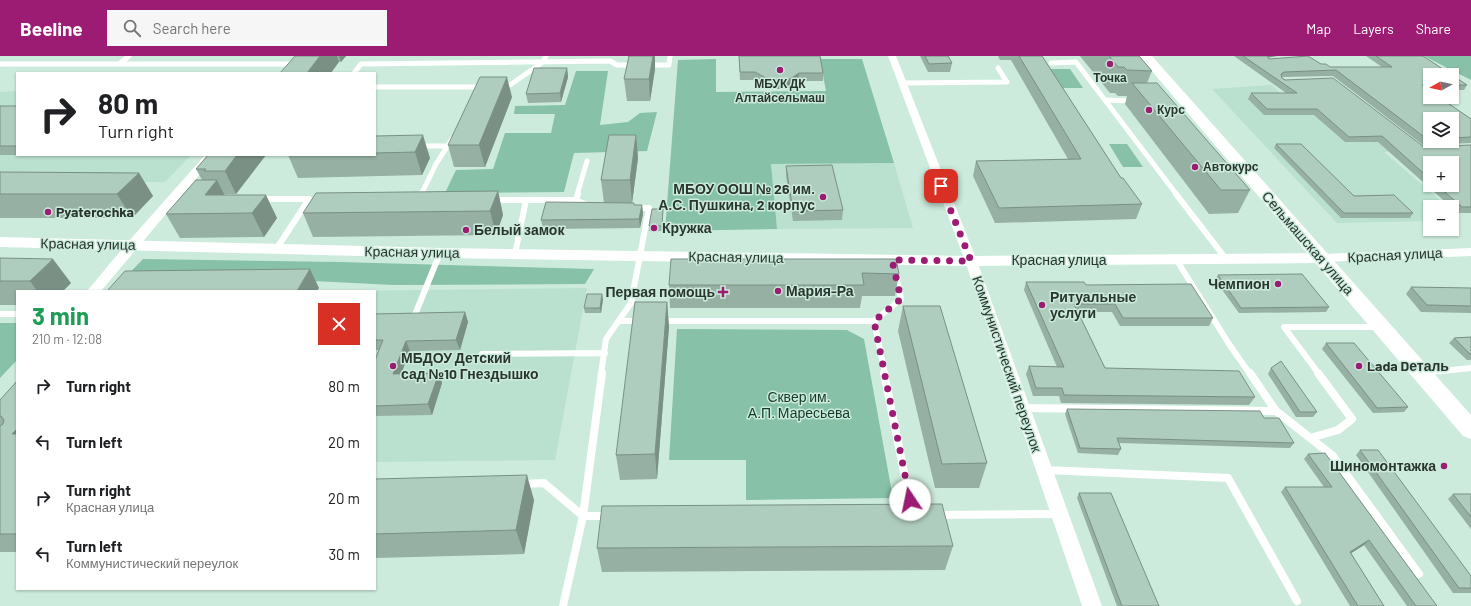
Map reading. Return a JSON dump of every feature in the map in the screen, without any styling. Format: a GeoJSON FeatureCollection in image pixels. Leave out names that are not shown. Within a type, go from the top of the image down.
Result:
{"type":"FeatureCollection","features":[{"type":"Feature","properties":{"kind":"main road","name":"Сельмашская улица"},"geometry":{"type":"LineString","coordinates":[[1145,56],[1182,101],[1322,258],[1471,430]]}},
{"type":"Feature","properties":{"kind":"street"},"geometry":{"type":"LineString","coordinates":[[285,72],[300,56]]}},
{"type":"Feature","properties":{"kind":"street","name":"Коммунистический переулок"},"geometry":{"type":"LineString","coordinates":[[892,56],[971,261],[1092,606]]}},
{"type":"Feature","properties":{"kind":"street"},"geometry":{"type":"LineString","coordinates":[[95,290],[132,245],[176,199],[210,156]]}},
{"type":"Feature","properties":{"kind":"street","name":"Красная улица"},"geometry":{"type":"LineString","coordinates":[[0,242],[515,254],[971,261],[1322,258],[1471,252]]}},
{"type":"Feature","properties":{"kind":"lane"},"geometry":{"type":"LineString","coordinates":[[119,64],[129,56]]}},
{"type":"Feature","properties":{"kind":"lane"},"geometry":{"type":"LineString","coordinates":[[490,86],[510,85],[543,62],[546,56]]}},
{"type":"Feature","properties":{"kind":"lane"},"geometry":{"type":"LineString","coordinates":[[355,72],[361,64],[610,61],[617,65],[669,65],[670,56]]}},
{"type":"Feature","properties":{"kind":"lane"},"geometry":{"type":"LineString","coordinates":[[1051,63],[1076,62],[1226,259]]}},
{"type":"Feature","properties":{"kind":"lane"},"geometry":{"type":"LineString","coordinates":[[0,64],[291,64]]}},
{"type":"Feature","properties":{"kind":"lane"},"geometry":{"type":"LineString","coordinates":[[901,82],[1007,82],[998,68]]}},
{"type":"Feature","properties":{"kind":"lane"},"geometry":{"type":"LineString","coordinates":[[376,87],[484,86]]}},
{"type":"Feature","properties":{"kind":"lane"},"geometry":{"type":"LineString","coordinates":[[473,95],[477,87]]}},
{"type":"Feature","properties":{"kind":"lane"},"geometry":{"type":"LineString","coordinates":[[1106,100],[1142,101]]}},
{"type":"Feature","properties":{"kind":"lane"},"geometry":{"type":"LineString","coordinates":[[418,200],[436,164],[449,146],[455,133]]}},
{"type":"Feature","properties":{"kind":"lane"},"geometry":{"type":"LineString","coordinates":[[412,146],[449,146]]}},
{"type":"Feature","properties":{"kind":"lane"},"geometry":{"type":"LineString","coordinates":[[575,200],[587,161]]}},
{"type":"Feature","properties":{"kind":"lane"},"geometry":{"type":"LineString","coordinates":[[256,199],[317,199]]}},
{"type":"Feature","properties":{"kind":"lane"},"geometry":{"type":"LineString","coordinates":[[277,248],[309,199]]}},
{"type":"Feature","properties":{"kind":"lane"},"geometry":{"type":"LineString","coordinates":[[410,200],[425,200]]}},
{"type":"Feature","properties":{"kind":"lane"},"geometry":{"type":"LineString","coordinates":[[487,200],[575,200],[593,208]]}},
{"type":"Feature","properties":{"kind":"lane"},"geometry":{"type":"LineString","coordinates":[[515,254],[526,200]]}},
{"type":"Feature","properties":{"kind":"lane"},"geometry":{"type":"LineString","coordinates":[[563,606],[583,516],[606,339],[631,302],[648,208],[624,208]]}},
{"type":"Feature","properties":{"kind":"lane"},"geometry":{"type":"LineString","coordinates":[[414,317],[440,252]]}},
{"type":"Feature","properties":{"kind":"lane"},"geometry":{"type":"LineString","coordinates":[[619,321],[874,321],[901,299],[892,260]]}},
{"type":"Feature","properties":{"kind":"lane"},"geometry":{"type":"LineString","coordinates":[[1176,260],[1229,344],[1276,412],[1333,456],[1419,574]]}},
{"type":"Feature","properties":{"kind":"lane"},"geometry":{"type":"LineString","coordinates":[[0,314],[16,314]]}},
{"type":"Feature","properties":{"kind":"lane"},"geometry":{"type":"LineString","coordinates":[[874,321],[917,515],[1060,514]]}},
{"type":"Feature","properties":{"kind":"lane"},"geometry":{"type":"LineString","coordinates":[[1310,438],[1338,430],[1352,419],[1284,327],[1381,327]]}},
{"type":"Feature","properties":{"kind":"lane"},"geometry":{"type":"LineString","coordinates":[[482,354],[605,353]]}},
{"type":"Feature","properties":{"kind":"lane"},"geometry":{"type":"LineString","coordinates":[[1421,373],[1471,368]]}},
{"type":"Feature","properties":{"kind":"lane"},"geometry":{"type":"LineString","coordinates":[[1022,408],[1276,412]]}},
{"type":"Feature","properties":{"kind":"lane"},"geometry":{"type":"LineString","coordinates":[[1045,470],[1228,478],[1297,601]]}},
{"type":"Feature","properties":{"kind":"lane"},"geometry":{"type":"LineString","coordinates":[[513,484],[544,483],[583,516],[623,516]]}},
{"type":"Feature","properties":{"kind":"shaded area"},"geometry":{"type":"Polygon","coordinates":[[[1272,85],[1281,94],[1416,151],[1384,152],[1423,186],[1423,192],[1431,192],[1440,200],[1423,200],[1423,221],[1337,223],[1212,89],[1272,85]]]}},
{"type":"Feature","properties":{"kind":"shaded area"},"geometry":{"type":"Polygon","coordinates":[[[16,91],[16,156],[190,156],[165,182],[0,182],[0,92],[16,91]]]}},
{"type":"Feature","properties":{"kind":"shaded area"},"geometry":{"type":"Polygon","coordinates":[[[894,163],[913,228],[777,229],[771,164],[894,163]]]}},
{"type":"Feature","properties":{"kind":"shaded area"},"geometry":{"type":"Polygon","coordinates":[[[587,288],[555,460],[376,462],[376,291],[587,288]]]}},
{"type":"Feature","properties":{"kind":"green space"},"geometry":{"type":"Polygon","coordinates":[[[1424,56],[1471,56],[1471,80],[1459,74],[1459,68],[1448,68],[1424,56]]]}},
{"type":"Feature","properties":{"kind":"green space"},"geometry":{"type":"Polygon","coordinates":[[[716,59],[716,92],[826,91],[820,59],[862,59],[894,163],[771,164],[777,229],[665,231],[678,60],[716,59]]]}},
{"type":"Feature","properties":{"kind":"green space"},"geometry":{"type":"Polygon","coordinates":[[[1050,69],[1070,69],[1083,88],[1062,88],[1050,69]]]}},
{"type":"Feature","properties":{"kind":"green space"},"geometry":{"type":"Polygon","coordinates":[[[576,71],[608,71],[600,125],[628,122],[640,113],[657,112],[647,151],[574,153],[564,192],[445,193],[456,170],[493,169],[505,133],[551,133],[555,114],[514,114],[515,106],[565,105],[576,71]]]}},
{"type":"Feature","properties":{"kind":"green space"},"geometry":{"type":"Polygon","coordinates":[[[1109,144],[1127,144],[1143,167],[1123,167],[1109,144]]]}},
{"type":"Feature","properties":{"kind":"green space"},"geometry":{"type":"Polygon","coordinates":[[[143,259],[340,262],[594,269],[585,284],[394,285],[313,281],[119,284],[143,259]]]}},
{"type":"Feature","properties":{"kind":"green space"},"geometry":{"type":"Polygon","coordinates":[[[0,323],[16,323],[16,361],[0,378],[0,323]]]}},
{"type":"Feature","properties":{"kind":"green space","name":"Сквер им. А.П. Маресьева"},"geometry":{"type":"Polygon","coordinates":[[[677,329],[847,330],[864,339],[893,498],[746,500],[746,460],[669,460],[677,329]]]}},
{"type":"Feature","properties":{"kind":"building"},"geometry":{"type":"Polygon","coordinates":[[[295,56],[320,56],[308,72],[281,72],[295,56]]]}},
{"type":"Feature","properties":{"kind":"building"},"geometry":{"type":"Polygon","coordinates":[[[629,56],[653,56],[649,79],[624,79],[629,56]]]}},
{"type":"Feature","properties":{"kind":"building","name":"МБУК ДК Алтайсельмаш"},"geometry":{"type":"Polygon","coordinates":[[[739,56],[820,56],[823,73],[799,73],[790,79],[779,80],[766,78],[755,72],[740,72],[739,56]]]}},
{"type":"Feature","properties":{"kind":"building"},"geometry":{"type":"Polygon","coordinates":[[[925,56],[948,56],[952,63],[929,64],[925,56]]]}},
{"type":"Feature","properties":{"kind":"building"},"geometry":{"type":"Polygon","coordinates":[[[1019,56],[1042,56],[1121,178],[1123,178],[1142,204],[999,208],[976,161],[1081,159],[1019,56]]]}},
{"type":"Feature","properties":{"kind":"building"},"geometry":{"type":"Polygon","coordinates":[[[1109,56],[1139,56],[1152,71],[1127,70],[1124,67],[1118,67],[1109,56]]]}},
{"type":"Feature","properties":{"kind":"building"},"geometry":{"type":"Polygon","coordinates":[[[1243,56],[1267,56],[1269,59],[1308,56],[1321,64],[1326,64],[1330,67],[1392,67],[1376,56],[1423,56],[1441,68],[1423,68],[1423,104],[1449,104],[1471,119],[1471,137],[1459,138],[1459,112],[1423,112],[1423,136],[1336,70],[1284,72],[1281,74],[1282,78],[1285,80],[1333,78],[1423,146],[1423,148],[1459,148],[1459,146],[1471,145],[1471,207],[1462,207],[1459,204],[1459,200],[1454,200],[1445,192],[1459,192],[1459,156],[1423,156],[1423,173],[1382,136],[1349,137],[1317,109],[1267,109],[1251,93],[1297,93],[1243,56]]]}},
{"type":"Feature","properties":{"kind":"building"},"geometry":{"type":"Polygon","coordinates":[[[534,68],[567,68],[560,93],[526,94],[534,68]]]}},
{"type":"Feature","properties":{"kind":"building"},"geometry":{"type":"Polygon","coordinates":[[[480,77],[507,77],[479,145],[448,145],[480,77]]]}},
{"type":"Feature","properties":{"kind":"building"},"geometry":{"type":"Polygon","coordinates":[[[1459,80],[1467,85],[1459,85],[1459,80]]]}},
{"type":"Feature","properties":{"kind":"building"},"geometry":{"type":"Polygon","coordinates":[[[1132,83],[1157,83],[1250,190],[1221,190],[1132,83]]]}},
{"type":"Feature","properties":{"kind":"building"},"geometry":{"type":"Polygon","coordinates":[[[0,106],[16,106],[16,146],[0,146],[0,106]]]}},
{"type":"Feature","properties":{"kind":"building"},"geometry":{"type":"Polygon","coordinates":[[[423,135],[415,152],[376,153],[376,136],[423,135]]]}},
{"type":"Feature","properties":{"kind":"building"},"geometry":{"type":"Polygon","coordinates":[[[609,135],[636,135],[630,180],[601,180],[609,135]]]}},
{"type":"Feature","properties":{"kind":"building"},"geometry":{"type":"Polygon","coordinates":[[[1276,144],[1301,144],[1354,196],[1394,195],[1413,213],[1344,213],[1276,144]]]}},
{"type":"Feature","properties":{"kind":"building"},"geometry":{"type":"Polygon","coordinates":[[[207,156],[236,156],[225,171],[204,171],[206,169],[196,169],[207,156]]]}},
{"type":"Feature","properties":{"kind":"building"},"geometry":{"type":"Polygon","coordinates":[[[832,165],[843,210],[793,211],[786,166],[832,165]]]}},
{"type":"Feature","properties":{"kind":"building"},"geometry":{"type":"Polygon","coordinates":[[[0,172],[139,173],[117,194],[0,194],[0,172]]]}},
{"type":"Feature","properties":{"kind":"building"},"geometry":{"type":"Polygon","coordinates":[[[196,180],[217,180],[205,195],[266,195],[252,213],[166,214],[196,180]]]}},
{"type":"Feature","properties":{"kind":"building"},"geometry":{"type":"Polygon","coordinates":[[[498,191],[490,211],[303,213],[316,193],[498,191]]]}},
{"type":"Feature","properties":{"kind":"building"},"geometry":{"type":"Polygon","coordinates":[[[546,202],[634,203],[634,205],[642,205],[639,219],[541,220],[546,202]]]}},
{"type":"Feature","properties":{"kind":"building"},"geometry":{"type":"Polygon","coordinates":[[[652,209],[663,209],[662,226],[649,226],[652,209]]]}},
{"type":"Feature","properties":{"kind":"building"},"geometry":{"type":"Polygon","coordinates":[[[0,258],[53,259],[30,281],[0,281],[0,258]]]}},
{"type":"Feature","properties":{"kind":"building"},"geometry":{"type":"Polygon","coordinates":[[[671,259],[896,259],[899,274],[862,273],[864,285],[669,285],[671,259]]]}},
{"type":"Feature","properties":{"kind":"building"},"geometry":{"type":"Polygon","coordinates":[[[310,269],[298,290],[108,290],[125,271],[310,269]]]}},
{"type":"Feature","properties":{"kind":"building"},"geometry":{"type":"Polygon","coordinates":[[[1302,274],[1329,307],[1241,308],[1218,275],[1302,274]]]}},
{"type":"Feature","properties":{"kind":"building"},"geometry":{"type":"Polygon","coordinates":[[[1026,282],[1084,282],[1086,285],[1191,284],[1213,318],[1123,318],[1115,304],[1074,304],[1105,368],[1239,371],[1255,397],[1064,395],[1062,388],[1036,388],[1029,366],[1064,367],[1026,282]]]}},
{"type":"Feature","properties":{"kind":"building"},"geometry":{"type":"Polygon","coordinates":[[[1411,287],[1471,288],[1471,306],[1427,305],[1411,287]]]}},
{"type":"Feature","properties":{"kind":"building"},"geometry":{"type":"Polygon","coordinates":[[[587,294],[602,294],[600,308],[584,308],[587,294]]]}},
{"type":"Feature","properties":{"kind":"building"},"geometry":{"type":"Polygon","coordinates":[[[635,302],[667,302],[655,454],[616,455],[635,302]]]}},
{"type":"Feature","properties":{"kind":"building"},"geometry":{"type":"Polygon","coordinates":[[[903,306],[940,306],[987,463],[942,464],[903,306]]]}},
{"type":"Feature","properties":{"kind":"building","name":"МБДОУ Детский сад №10 Гнездышко"},"geometry":{"type":"Polygon","coordinates":[[[465,312],[456,340],[406,341],[393,374],[439,373],[428,404],[376,406],[376,358],[383,340],[376,340],[376,314],[465,312]]]}},
{"type":"Feature","properties":{"kind":"building"},"geometry":{"type":"Polygon","coordinates":[[[1471,337],[1471,355],[1454,338],[1471,337]]]}},
{"type":"Feature","properties":{"kind":"building"},"geometry":{"type":"Polygon","coordinates":[[[1326,343],[1354,343],[1408,407],[1377,408],[1326,343]]]}},
{"type":"Feature","properties":{"kind":"building"},"geometry":{"type":"Polygon","coordinates":[[[1281,361],[1317,412],[1300,412],[1271,368],[1281,361]]]}},
{"type":"Feature","properties":{"kind":"building"},"geometry":{"type":"Polygon","coordinates":[[[16,382],[16,430],[12,434],[16,434],[16,534],[0,534],[0,426],[3,424],[4,420],[0,416],[0,400],[16,382]]]}},
{"type":"Feature","properties":{"kind":"building"},"geometry":{"type":"Polygon","coordinates":[[[1067,409],[1260,411],[1264,418],[1279,418],[1294,443],[1117,438],[1121,449],[1080,448],[1067,409]]]}},
{"type":"Feature","properties":{"kind":"building"},"geometry":{"type":"Polygon","coordinates":[[[1360,450],[1378,450],[1471,576],[1471,588],[1459,588],[1360,450]]]}},
{"type":"Feature","properties":{"kind":"building"},"geometry":{"type":"Polygon","coordinates":[[[1325,453],[1437,606],[1416,606],[1369,540],[1350,552],[1384,606],[1358,606],[1285,487],[1332,487],[1308,454],[1325,453]]]}},
{"type":"Feature","properties":{"kind":"building"},"geometry":{"type":"Polygon","coordinates":[[[527,475],[516,530],[376,534],[376,479],[527,475]]]}},
{"type":"Feature","properties":{"kind":"building"},"geometry":{"type":"Polygon","coordinates":[[[1079,493],[1111,493],[1159,606],[1122,606],[1079,493]]]}},
{"type":"Feature","properties":{"kind":"building"},"geometry":{"type":"Polygon","coordinates":[[[1453,494],[1471,494],[1471,517],[1453,494]]]}},
{"type":"Feature","properties":{"kind":"building"},"geometry":{"type":"Polygon","coordinates":[[[942,504],[953,546],[597,548],[602,506],[942,504]]]}},
{"type":"Feature","properties":{"kind":"place","name":"Точка"},"geometry":{"type":"Point","coordinates":[1110,64]}},
{"type":"Feature","properties":{"kind":"place","name":"МБУК ДК Алтайсельмаш"},"geometry":{"type":"Point","coordinates":[780,70]}},
{"type":"Feature","properties":{"kind":"place","name":"Курс"},"geometry":{"type":"Point","coordinates":[1149,110]}},
{"type":"Feature","properties":{"kind":"place","name":"Автокурс"},"geometry":{"type":"Point","coordinates":[1195,167]}},
{"type":"Feature","properties":{"kind":"place","name":"МБОУ ООШ № 26 им. А.С. Пушкина, 2 корпус"},"geometry":{"type":"Point","coordinates":[823,197]}},
{"type":"Feature","properties":{"kind":"place","name":"Pyaterochka"},"geometry":{"type":"Point","coordinates":[48,212]}},
{"type":"Feature","properties":{"kind":"place","name":"Кружка"},"geometry":{"type":"Point","coordinates":[654,228]}},
{"type":"Feature","properties":{"kind":"place","name":"Белый замок"},"geometry":{"type":"Point","coordinates":[466,230]}},
{"type":"Feature","properties":{"kind":"place","name":"Чемпион"},"geometry":{"type":"Point","coordinates":[1278,284]}},
{"type":"Feature","properties":{"kind":"place","name":"Мария-Ра"},"geometry":{"type":"Point","coordinates":[778,291]}},
{"type":"Feature","properties":{"kind":"place","name":"Первая помощь"},"geometry":{"type":"Point","coordinates":[723,292]}},
{"type":"Feature","properties":{"kind":"place","name":"Ритуальные услуги"},"geometry":{"type":"Point","coordinates":[1042,305]}},
{"type":"Feature","properties":{"kind":"place","name":"МБДОУ Детский сад №10 Гнездышко"},"geometry":{"type":"Point","coordinates":[393,366]}},
{"type":"Feature","properties":{"kind":"place","name":"Lada Dеталь"},"geometry":{"type":"Point","coordinates":[1359,366]}},
{"type":"Feature","properties":{"kind":"place","name":"Шиномонтажка"},"geometry":{"type":"Point","coordinates":[1444,466]}},
{"type":"Feature","properties":{"kind":"route"},"geometry":{"type":"LineString","coordinates":[[910,500],[874,321],[901,299],[892,260],[971,261],[941,186]]}}]}
